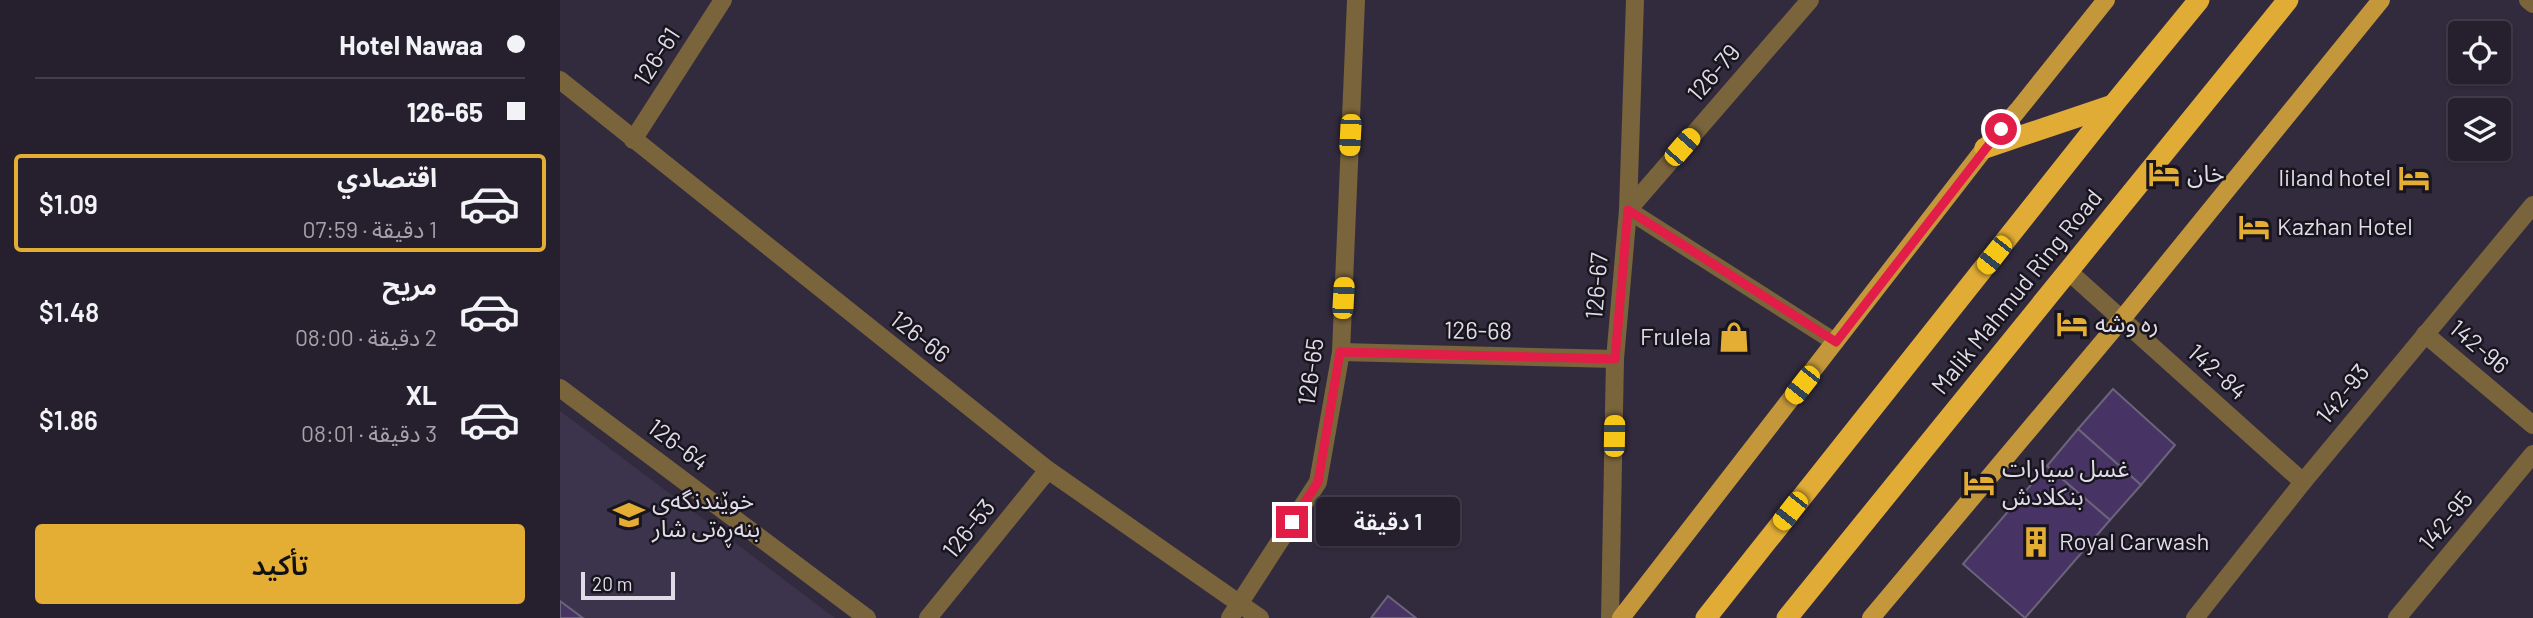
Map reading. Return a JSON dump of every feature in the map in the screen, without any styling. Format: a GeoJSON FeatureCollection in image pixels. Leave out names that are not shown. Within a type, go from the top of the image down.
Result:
{"type":"FeatureCollection","features":[{"type":"Feature","properties":{"kind":"highway","name":"Malik Mahmud Ring Road"},"geometry":{"type":"LineString","coordinates":[[1706,618],[2199,0]]}},
{"type":"Feature","properties":{"kind":"highway","name":"Malik Mahmud Ring Road"},"geometry":{"type":"LineString","coordinates":[[1787,618],[2288,0]]}},
{"type":"Feature","properties":{"kind":"highway"},"geometry":{"type":"LineString","coordinates":[[1985,148],[2113,105]]}},
{"type":"Feature","properties":{"kind":"main road"},"geometry":{"type":"LineString","coordinates":[[1621,618],[1985,148],[2106,0]]}},
{"type":"Feature","properties":{"kind":"main road"},"geometry":{"type":"LineString","coordinates":[[1871,618],[2122,319],[2381,0]]}},
{"type":"Feature","properties":{"kind":"street","name":"126-61"},"geometry":{"type":"LineString","coordinates":[[633,140],[723,0]]}},
{"type":"Feature","properties":{"kind":"street","name":"126-65"},"geometry":{"type":"LineString","coordinates":[[1230,618],[1318,482],[1340,352],[1356,0]]}},
{"type":"Feature","properties":{"kind":"street","name":"126-67"},"geometry":{"type":"LineString","coordinates":[[1610,618],[1615,359],[1628,210],[1635,0]]}},
{"type":"Feature","properties":{"kind":"street","name":"126-79"},"geometry":{"type":"LineString","coordinates":[[1628,210],[1810,0]]}},
{"type":"Feature","properties":{"kind":"street"},"geometry":{"type":"LineString","coordinates":[[2528,0],[2533,4]]}},
{"type":"Feature","properties":{"kind":"street","name":"126-66"},"geometry":{"type":"LineString","coordinates":[[560,80],[1048,470],[1260,618]]}},
{"type":"Feature","properties":{"kind":"street","name":"142-93"},"geometry":{"type":"LineString","coordinates":[[2195,618],[2303,482],[2533,205]]}},
{"type":"Feature","properties":{"kind":"street"},"geometry":{"type":"LineString","coordinates":[[1628,210],[1836,342]]}},
{"type":"Feature","properties":{"kind":"street","name":"142-84"},"geometry":{"type":"LineString","coordinates":[[2068,271],[2303,482]]}},
{"type":"Feature","properties":{"kind":"street","name":"142-96"},"geometry":{"type":"LineString","coordinates":[[2425,334],[2533,425]]}},
{"type":"Feature","properties":{"kind":"street","name":"126-68"},"geometry":{"type":"LineString","coordinates":[[1340,352],[1615,359]]}},
{"type":"Feature","properties":{"kind":"street","name":"126-64"},"geometry":{"type":"LineString","coordinates":[[560,388],[867,618]]}},
{"type":"Feature","properties":{"kind":"street","name":"142-95"},"geometry":{"type":"LineString","coordinates":[[2397,618],[2533,454]]}},
{"type":"Feature","properties":{"kind":"street","name":"126-53"},"geometry":{"type":"LineString","coordinates":[[928,618],[1048,470]]}},
{"type":"Feature","properties":{"kind":"shaded area","name":"خوێندنگەی بنەڕەتی شار"},"geometry":{"type":"Polygon","coordinates":[[[560,411],[835,618],[560,618],[560,411]]]}},
{"type":"Feature","properties":{"kind":"building","name":"Frulela"},"geometry":{"type":"Polygon","coordinates":[[[1734,327],[1744,335],[1735,347],[1724,339],[1734,327]]]}},
{"type":"Feature","properties":{"kind":"building"},"geometry":{"type":"Polygon","coordinates":[[[2113,389],[2175,445],[2141,485],[2078,429],[2113,389]]]}},
{"type":"Feature","properties":{"kind":"building"},"geometry":{"type":"Polygon","coordinates":[[[2078,429],[2141,485],[2110,520],[2047,466],[2078,429]]]}},
{"type":"Feature","properties":{"kind":"building","name":"Royal Carwash"},"geometry":{"type":"Polygon","coordinates":[[[2047,466],[2110,520],[2025,618],[1963,564],[2047,466]]]}},
{"type":"Feature","properties":{"kind":"building"},"geometry":{"type":"Polygon","coordinates":[[[1388,596],[1416,618],[1371,618],[1388,596]]]}},
{"type":"Feature","properties":{"kind":"building"},"geometry":{"type":"Polygon","coordinates":[[[560,601],[583,618],[560,618],[560,601]]]}},
{"type":"Feature","properties":{"kind":"place","name":"خان"},"geometry":{"type":"Point","coordinates":[2164,174]}},
{"type":"Feature","properties":{"kind":"place","name":"liland hotel"},"geometry":{"type":"Point","coordinates":[2414,178]}},
{"type":"Feature","properties":{"kind":"place","name":"Kazhan Hotel"},"geometry":{"type":"Point","coordinates":[2254,227]}},
{"type":"Feature","properties":{"kind":"place","name":"ره وشه"},"geometry":{"type":"Point","coordinates":[2072,324]}},
{"type":"Feature","properties":{"kind":"place","name":"Frulela"},"geometry":{"type":"Point","coordinates":[1734,337]}},
{"type":"Feature","properties":{"kind":"place","name":"غسل سيارات بنكلادش"},"geometry":{"type":"Point","coordinates":[1979,483]}},
{"type":"Feature","properties":{"kind":"place","name":"خوێندنگەی بنەڕەتی شار"},"geometry":{"type":"Point","coordinates":[629,515]}},
{"type":"Feature","properties":{"kind":"place","name":"Royal Carwash"},"geometry":{"type":"Point","coordinates":[2036,542]}},
{"type":"Feature","properties":{"kind":"route"},"geometry":{"type":"LineString","coordinates":[[1292,522],[1318,482],[1340,352],[1615,359],[1628,210],[1836,342],[2001,129]]}}]}
